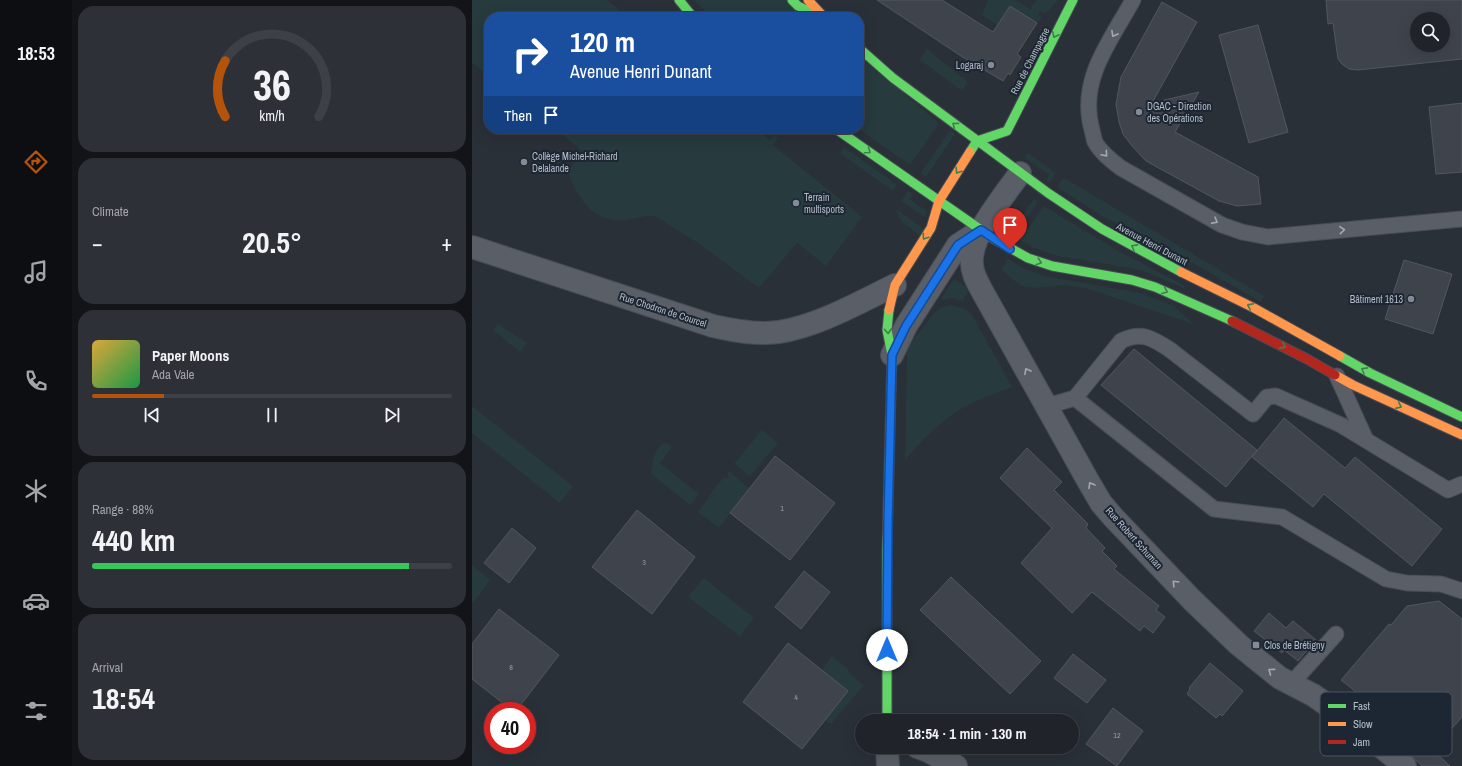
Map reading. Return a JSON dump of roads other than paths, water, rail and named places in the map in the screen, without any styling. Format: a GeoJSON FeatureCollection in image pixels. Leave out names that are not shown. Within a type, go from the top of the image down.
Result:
{"type":"FeatureCollection","features":[{"type":"Feature","properties":{"kind":"main road"},"geometry":{"type":"LineString","coordinates":[[679,0],[689,12]]}},
{"type":"Feature","properties":{"kind":"main road"},"geometry":{"type":"LineString","coordinates":[[792,0],[798,6],[812,12]]}},
{"type":"Feature","properties":{"kind":"main road"},"geometry":{"type":"LineString","coordinates":[[808,0],[819,12]]}},
{"type":"Feature","properties":{"kind":"main road","name":"Rue de Champagne"},"geometry":{"type":"LineString","coordinates":[[977,141],[1007,132],[1073,0]]}},
{"type":"Feature","properties":{"kind":"main road","name":"Avenue Henri Dunant"},"geometry":{"type":"LineString","coordinates":[[864,52],[893,78],[1020,173],[1096,225],[1198,281],[1254,308],[1370,373],[1462,417]]}},
{"type":"Feature","properties":{"kind":"main road"},"geometry":{"type":"LineString","coordinates":[[843,134],[981,230],[1010,249],[1028,258],[1052,266],[1132,280],[1155,286],[1243,326],[1353,385],[1462,435]]}},
{"type":"Feature","properties":{"kind":"main road"},"geometry":{"type":"LineString","coordinates":[[887,714],[887,535],[892,355],[887,330],[889,306],[895,285],[931,228],[939,201],[977,141]]}},
{"type":"Feature","properties":{"kind":"street"},"geometry":{"type":"LineString","coordinates":[[892,355],[906,326],[958,245],[981,230],[1020,173]]}},
{"type":"Feature","properties":{"kind":"street","name":"Rue Robert Schuman"},"geometry":{"type":"LineString","coordinates":[[981,230],[972,254],[971,262],[973,271],[981,289],[1101,503],[1220,629],[1280,678],[1320,700]]}},
{"type":"Feature","properties":{"kind":"street","name":"Rue Chodron de Courcel"},"geometry":{"type":"LineString","coordinates":[[472,247],[713,326],[743,332],[779,332],[803,326],[822,319],[895,285]]}},
{"type":"Feature","properties":{"kind":"street","name":"Rue Chodron de Courcel"},"geometry":{"type":"LineString","coordinates":[[855,304],[889,306],[928,291]]}},
{"type":"Feature","properties":{"kind":"street"},"geometry":{"type":"LineString","coordinates":[[887,754],[888,766]]}},
{"type":"Feature","properties":{"kind":"street"},"geometry":{"type":"LineString","coordinates":[[934,754],[956,766]]}},
{"type":"Feature","properties":{"kind":"street","name":"Rue Robert Schuman"},"geometry":{"type":"LineString","coordinates":[[1392,756],[1405,766]]}},
{"type":"Feature","properties":{"kind":"lane"},"geometry":{"type":"LineString","coordinates":[[1133,0],[1097,64],[1091,81],[1088,103],[1090,123],[1096,143],[1107,157],[1121,168],[1222,225],[1242,232],[1268,237],[1462,219]]}},
{"type":"Feature","properties":{"kind":"lane"},"geometry":{"type":"LineString","coordinates":[[1047,406],[1075,398],[1121,341],[1130,336],[1141,336],[1155,340],[1170,349],[1253,414],[1267,397],[1276,396],[1341,425],[1448,490],[1462,484]]}},
{"type":"Feature","properties":{"kind":"lane"},"geometry":{"type":"LineString","coordinates":[[1337,376],[1366,440]]}},
{"type":"Feature","properties":{"kind":"lane"},"geometry":{"type":"LineString","coordinates":[[1075,398],[1214,508],[1282,517],[1386,579],[1407,583],[1441,584],[1462,591]]}},
{"type":"Feature","properties":{"kind":"lane"},"geometry":{"type":"LineString","coordinates":[[1291,684],[1336,634]]}},
{"type":"Feature","properties":{"kind":"place","name":"Logaraj"},"geometry":{"type":"Point","coordinates":[991,65]}},
{"type":"Feature","properties":{"kind":"place","name":"DGAC - Direction des Opérations"},"geometry":{"type":"Point","coordinates":[1139,112]}},
{"type":"Feature","properties":{"kind":"place","name":"Collège Michel-Richard Delalande"},"geometry":{"type":"Point","coordinates":[524,162]}},
{"type":"Feature","properties":{"kind":"place","name":"Terrain multisports"},"geometry":{"type":"Point","coordinates":[796,203]}},
{"type":"Feature","properties":{"kind":"place","name":"Bâtiment 1613"},"geometry":{"type":"Point","coordinates":[1411,299]}},
{"type":"Feature","properties":{"kind":"place","name":"Clos de Brétigny"},"geometry":{"type":"Point","coordinates":[1256,645]}}]}
